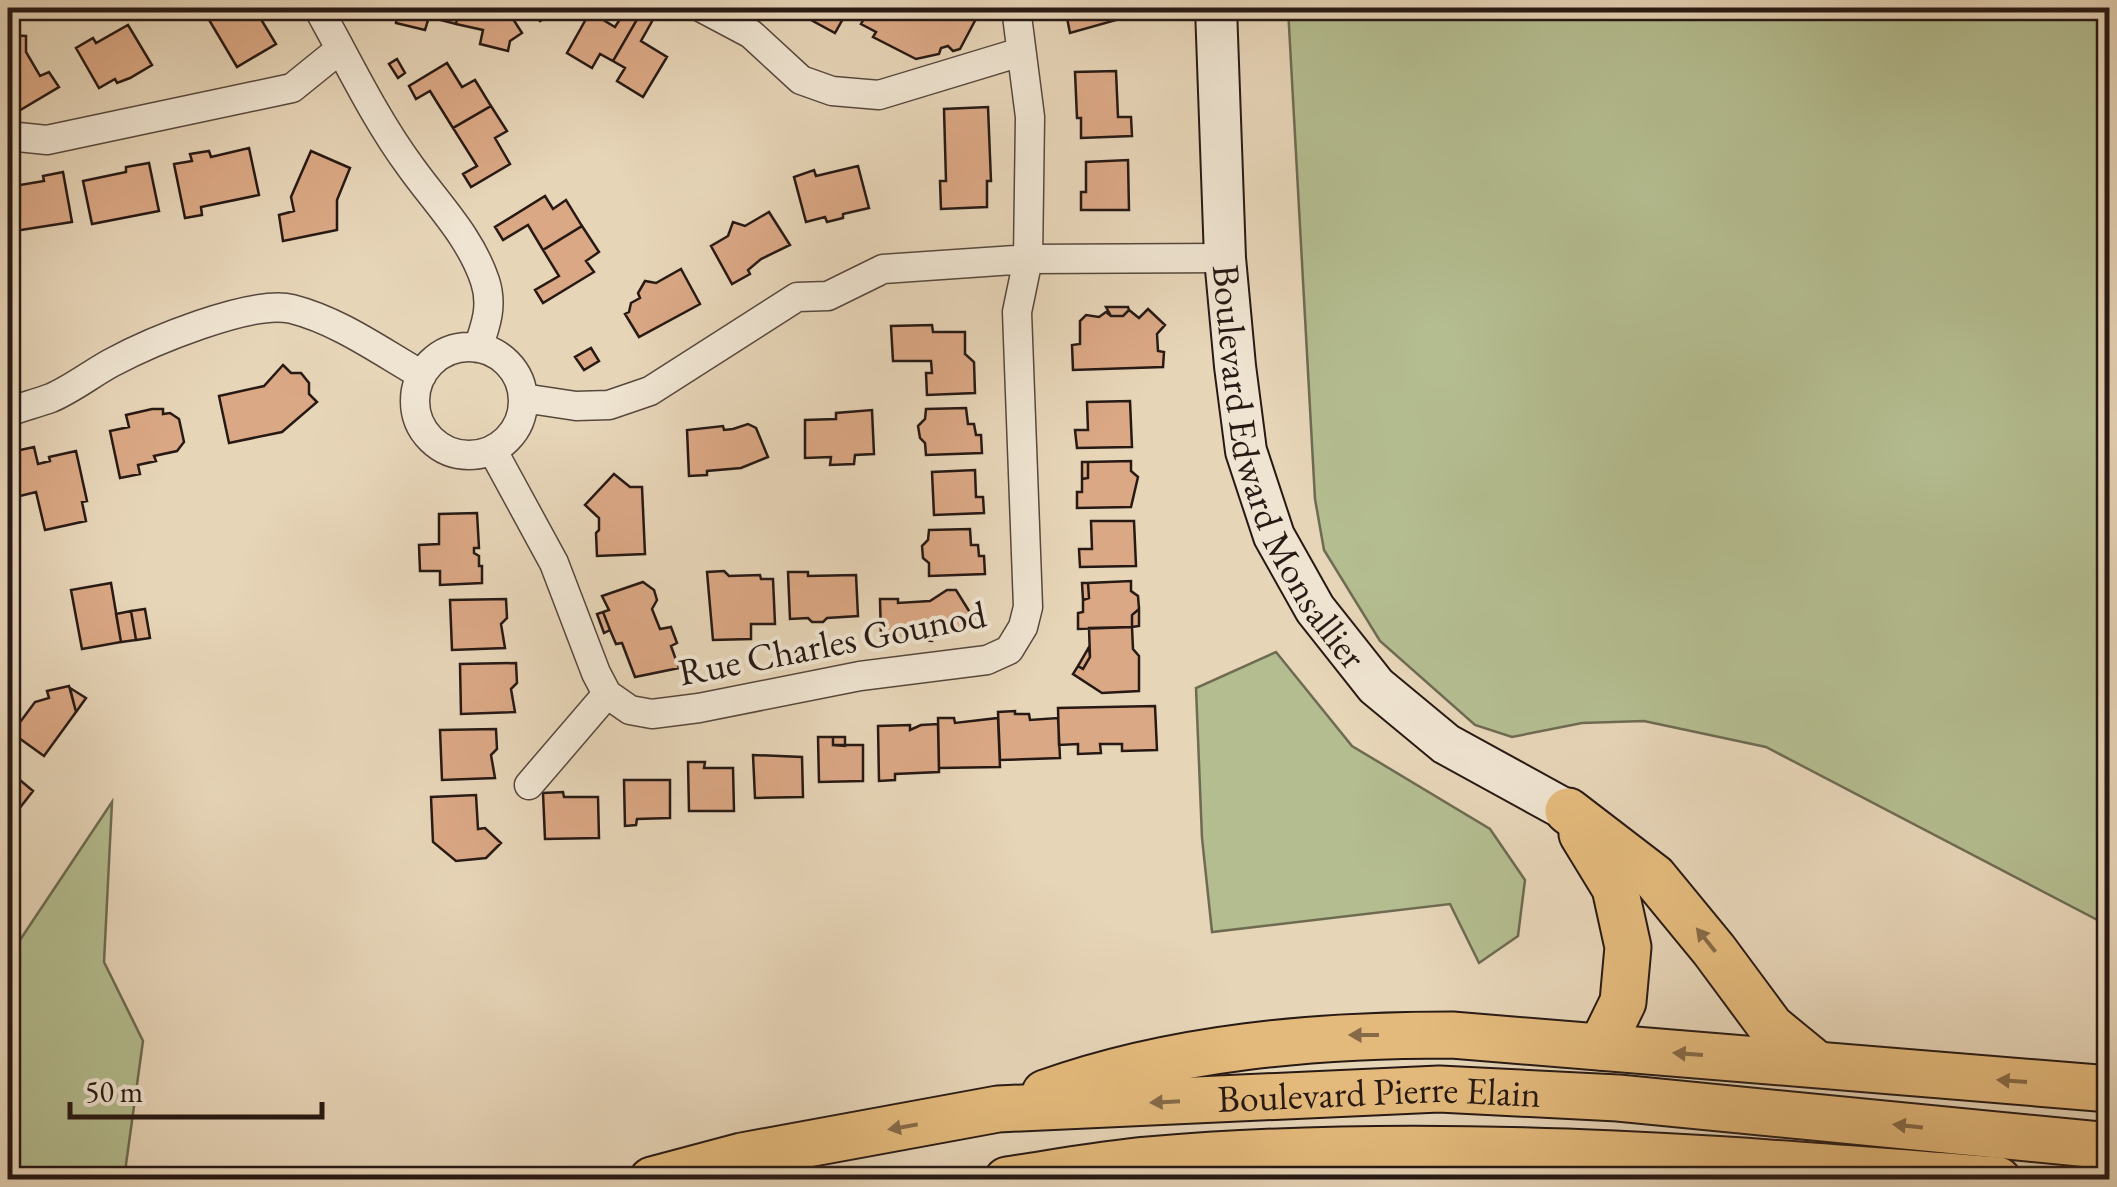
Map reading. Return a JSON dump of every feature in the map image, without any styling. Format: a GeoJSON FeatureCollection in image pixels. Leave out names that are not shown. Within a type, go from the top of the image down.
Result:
{"type":"FeatureCollection","features":[{"type":"Feature","properties":{"kind":"main road"},"geometry":{"type":"LineString","coordinates":[[1568,811],[1615,888],[1628,946],[1623,1002],[1601,1047]]}},
{"type":"Feature","properties":{"kind":"main road"},"geometry":{"type":"LineString","coordinates":[[1568,811],[1654,877],[1771,1027],[1816,1064]]}},
{"type":"Feature","properties":{"kind":"main road"},"geometry":{"type":"LineString","coordinates":[[998,1109],[1104,1072],[1347,1035],[1452,1035],[2110,1088]]}},
{"type":"Feature","properties":{"kind":"main road","name":"Boulevard Pierre Elain"},"geometry":{"type":"LineString","coordinates":[[652,1180],[742,1156],[998,1109],[1439,1089],[1618,1098],[2110,1146]]}},
{"type":"Feature","properties":{"kind":"main road","name":"Boulevard Pierre Elain"},"geometry":{"type":"LineString","coordinates":[[1007,1180],[1149,1160],[1391,1148],[1647,1155],[1998,1180]]}},
{"type":"Feature","properties":{"kind":"street"},"geometry":{"type":"LineString","coordinates":[[702,8],[751,34],[801,80],[832,91],[879,95],[1022,52]]}},
{"type":"Feature","properties":{"kind":"street"},"geometry":{"type":"LineString","coordinates":[[1016,8],[1030,117],[1028,259]]}},
{"type":"Feature","properties":{"kind":"street","name":"Boulevard Edward Monsallier"},"geometry":{"type":"LineString","coordinates":[[1216,8],[1224,258],[1246,451],[1274,536],[1315,609],[1376,686],[1446,744],[1568,811]]}},
{"type":"Feature","properties":{"kind":"street"},"geometry":{"type":"LineString","coordinates":[[8,136],[47,140],[292,88],[332,22]]}},
{"type":"Feature","properties":{"kind":"street"},"geometry":{"type":"LineString","coordinates":[[332,22],[409,165],[464,236],[486,283],[489,314],[478,348]]}},
{"type":"Feature","properties":{"kind":"street"},"geometry":{"type":"LineString","coordinates":[[522,398],[576,406],[610,406],[650,391],[798,297],[828,296],[883,269],[1028,259],[1224,258]]}},
{"type":"Feature","properties":{"kind":"street","name":"Rue Charles Gounod"},"geometry":{"type":"LineString","coordinates":[[608,694],[630,710],[652,714],[860,676],[986,660],[1009,650],[1024,627],[1028,607],[1018,312],[1028,259]]}},
{"type":"Feature","properties":{"kind":"street"},"geometry":{"type":"LineString","coordinates":[[8,412],[52,397],[164,338],[265,308],[289,308],[337,326],[422,374]]}},
{"type":"Feature","properties":{"kind":"street"},"geometry":{"type":"LineString","coordinates":[[478,348],[509,365],[519,381],[522,398],[516,427],[493,451],[466,455],[451,452],[426,434],[414,406],[422,374],[445,352],[478,348]]}},
{"type":"Feature","properties":{"kind":"street"},"geometry":{"type":"LineString","coordinates":[[493,451],[554,563],[596,673],[608,694],[529,785]]}},
{"type":"Feature","properties":{"kind":"green space"},"geometry":{"type":"Polygon","coordinates":[[[1288,8],[2109,8],[2109,926],[1766,747],[1644,721],[1582,723],[1512,737],[1475,725],[1380,641],[1324,550],[1315,499],[1288,8]]]}},
{"type":"Feature","properties":{"kind":"green space"},"geometry":{"type":"Polygon","coordinates":[[[1276,652],[1352,746],[1490,829],[1525,880],[1518,936],[1479,963],[1450,904],[1212,932],[1202,838],[1196,688],[1276,652]]]}},
{"type":"Feature","properties":{"kind":"green space"},"geometry":{"type":"Polygon","coordinates":[[[112,802],[104,962],[143,1041],[124,1179],[8,1179],[8,958],[112,802]]]}},
{"type":"Feature","properties":{"kind":"building"},"geometry":{"type":"Polygon","coordinates":[[[202,8],[260,8],[266,19],[262,21],[276,44],[237,67],[202,8]]]}},
{"type":"Feature","properties":{"kind":"building"},"geometry":{"type":"Polygon","coordinates":[[[397,8],[459,8],[456,24],[429,17],[425,30],[396,23],[397,8]]]}},
{"type":"Feature","properties":{"kind":"building"},"geometry":{"type":"Polygon","coordinates":[[[459,8],[506,8],[522,33],[510,41],[508,51],[480,44],[483,30],[456,24],[459,8]]]}},
{"type":"Feature","properties":{"kind":"building"},"geometry":{"type":"Polygon","coordinates":[[[532,8],[567,8],[565,17],[554,14],[540,21],[532,8]]]}},
{"type":"Feature","properties":{"kind":"building"},"geometry":{"type":"Polygon","coordinates":[[[627,8],[643,9],[613,61],[600,54],[592,68],[567,53],[590,12],[615,27],[627,8]]]}},
{"type":"Feature","properties":{"kind":"building"},"geometry":{"type":"Polygon","coordinates":[[[789,8],[849,8],[835,33],[789,8]]]}},
{"type":"Feature","properties":{"kind":"building"},"geometry":{"type":"Polygon","coordinates":[[[870,8],[964,8],[978,15],[960,49],[953,51],[948,46],[941,48],[939,54],[916,59],[873,37],[876,32],[861,24],[870,8]]]}},
{"type":"Feature","properties":{"kind":"building"},"geometry":{"type":"Polygon","coordinates":[[[1065,8],[1124,8],[1127,17],[1070,33],[1065,8]]]}},
{"type":"Feature","properties":{"kind":"building"},"geometry":{"type":"Polygon","coordinates":[[[643,9],[655,16],[641,41],[667,57],[643,97],[617,81],[625,68],[613,61],[643,9]]]}},
{"type":"Feature","properties":{"kind":"building"},"geometry":{"type":"Polygon","coordinates":[[[128,25],[152,65],[130,78],[117,83],[115,79],[99,88],[76,48],[93,38],[96,43],[128,25]]]}},
{"type":"Feature","properties":{"kind":"building"},"geometry":{"type":"Polygon","coordinates":[[[8,35],[26,36],[26,52],[40,76],[49,72],[59,87],[17,112],[8,95],[8,35]]]}},
{"type":"Feature","properties":{"kind":"building"},"geometry":{"type":"Polygon","coordinates":[[[397,59],[405,73],[398,78],[389,64],[397,59]]]}},
{"type":"Feature","properties":{"kind":"building"},"geometry":{"type":"Polygon","coordinates":[[[447,63],[462,87],[475,80],[491,106],[453,128],[430,91],[416,99],[409,86],[447,63]]]}},
{"type":"Feature","properties":{"kind":"building"},"geometry":{"type":"Polygon","coordinates":[[[1116,71],[1118,117],[1131,117],[1132,136],[1081,138],[1075,72],[1116,71]]]}},
{"type":"Feature","properties":{"kind":"building"},"geometry":{"type":"Polygon","coordinates":[[[491,106],[507,131],[495,138],[510,164],[471,187],[463,174],[477,166],[453,128],[491,106]]]}},
{"type":"Feature","properties":{"kind":"building"},"geometry":{"type":"Polygon","coordinates":[[[988,107],[991,181],[987,181],[987,207],[941,209],[940,181],[946,181],[944,109],[988,107]]]}},
{"type":"Feature","properties":{"kind":"building"},"geometry":{"type":"Polygon","coordinates":[[[249,148],[259,195],[201,207],[202,215],[185,218],[174,164],[192,161],[190,154],[209,151],[211,157],[249,148]]]}},
{"type":"Feature","properties":{"kind":"building"},"geometry":{"type":"Polygon","coordinates":[[[311,151],[350,168],[337,200],[337,230],[283,241],[279,215],[294,211],[291,197],[311,151]]]}},
{"type":"Feature","properties":{"kind":"building"},"geometry":{"type":"Polygon","coordinates":[[[1128,160],[1129,210],[1081,210],[1081,192],[1086,192],[1086,162],[1128,160]]]}},
{"type":"Feature","properties":{"kind":"building"},"geometry":{"type":"Polygon","coordinates":[[[149,163],[159,211],[92,224],[83,181],[149,163]]]}},
{"type":"Feature","properties":{"kind":"building"},"geometry":{"type":"Polygon","coordinates":[[[858,166],[869,208],[827,222],[825,217],[806,222],[794,177],[814,170],[816,176],[858,166]]]}},
{"type":"Feature","properties":{"kind":"building"},"geometry":{"type":"Polygon","coordinates":[[[63,172],[72,222],[8,232],[8,187],[44,181],[43,176],[63,172]]]}},
{"type":"Feature","properties":{"kind":"building"},"geometry":{"type":"Polygon","coordinates":[[[545,196],[553,209],[566,200],[582,226],[543,250],[528,225],[503,240],[495,227],[545,196]]]}},
{"type":"Feature","properties":{"kind":"building"},"geometry":{"type":"Polygon","coordinates":[[[769,212],[790,245],[761,259],[748,270],[750,274],[732,284],[711,246],[728,236],[733,222],[745,226],[769,212]]]}},
{"type":"Feature","properties":{"kind":"building"},"geometry":{"type":"Polygon","coordinates":[[[582,226],[599,252],[586,261],[594,272],[543,303],[535,290],[559,276],[543,250],[582,226]]]}},
{"type":"Feature","properties":{"kind":"building"},"geometry":{"type":"Polygon","coordinates":[[[681,269],[700,304],[639,337],[625,314],[631,303],[640,298],[638,293],[645,281],[656,283],[681,269]]]}},
{"type":"Feature","properties":{"kind":"building"},"geometry":{"type":"Polygon","coordinates":[[[1106,307],[1129,310],[1123,316],[1111,316],[1106,307]]]}},
{"type":"Feature","properties":{"kind":"building"},"geometry":{"type":"Polygon","coordinates":[[[1148,309],[1165,325],[1157,334],[1158,351],[1164,352],[1163,367],[1073,370],[1072,345],[1080,344],[1080,321],[1086,315],[1099,317],[1106,312],[1123,316],[1129,310],[1139,318],[1148,309]]]}},
{"type":"Feature","properties":{"kind":"building"},"geometry":{"type":"Polygon","coordinates":[[[932,325],[933,332],[965,332],[965,354],[974,362],[975,393],[927,395],[926,373],[932,373],[931,361],[893,361],[891,326],[932,325]]]}},
{"type":"Feature","properties":{"kind":"building"},"geometry":{"type":"Polygon","coordinates":[[[591,348],[599,361],[584,370],[575,357],[591,348]]]}},
{"type":"Feature","properties":{"kind":"building"},"geometry":{"type":"Polygon","coordinates":[[[283,365],[291,373],[301,373],[309,383],[309,394],[317,402],[282,432],[229,443],[219,396],[264,386],[283,365]]]}},
{"type":"Feature","properties":{"kind":"building"},"geometry":{"type":"Polygon","coordinates":[[[1130,401],[1132,447],[1077,448],[1075,430],[1088,430],[1087,402],[1130,401]]]}},
{"type":"Feature","properties":{"kind":"building"},"geometry":{"type":"Polygon","coordinates":[[[966,408],[968,424],[974,424],[976,435],[981,435],[982,453],[926,455],[918,426],[925,419],[926,409],[966,408]]]}},
{"type":"Feature","properties":{"kind":"building"},"geometry":{"type":"Polygon","coordinates":[[[163,409],[163,414],[170,413],[179,419],[184,442],[177,451],[154,456],[156,461],[138,465],[140,474],[120,478],[110,431],[129,427],[126,415],[163,409]]]}},
{"type":"Feature","properties":{"kind":"building"},"geometry":{"type":"Polygon","coordinates":[[[872,410],[874,454],[855,455],[854,464],[830,465],[831,457],[805,458],[805,420],[836,419],[836,413],[872,410]]]}},
{"type":"Feature","properties":{"kind":"building"},"geometry":{"type":"Polygon","coordinates":[[[748,424],[756,428],[768,457],[741,468],[689,476],[687,430],[723,426],[724,430],[748,424]]]}},
{"type":"Feature","properties":{"kind":"building"},"geometry":{"type":"Polygon","coordinates":[[[34,447],[38,464],[50,461],[49,457],[76,451],[87,501],[82,502],[86,521],[45,530],[36,492],[20,496],[11,452],[34,447]]]}},
{"type":"Feature","properties":{"kind":"building"},"geometry":{"type":"Polygon","coordinates":[[[1131,461],[1131,471],[1138,477],[1131,507],[1077,508],[1077,492],[1082,492],[1082,479],[1088,478],[1088,462],[1131,461]]]}},
{"type":"Feature","properties":{"kind":"building"},"geometry":{"type":"Polygon","coordinates":[[[1082,462],[1088,462],[1088,478],[1082,479],[1082,462]]]}},
{"type":"Feature","properties":{"kind":"building"},"geometry":{"type":"Polygon","coordinates":[[[975,470],[976,497],[983,497],[984,513],[934,515],[932,472],[975,470]]]}},
{"type":"Feature","properties":{"kind":"building"},"geometry":{"type":"Polygon","coordinates":[[[614,474],[630,487],[642,487],[645,554],[597,556],[599,518],[585,505],[614,474]]]}},
{"type":"Feature","properties":{"kind":"building"},"geometry":{"type":"Polygon","coordinates":[[[477,513],[479,548],[474,548],[474,553],[482,566],[482,583],[440,585],[440,571],[420,571],[419,545],[439,544],[439,514],[477,513]]]}},
{"type":"Feature","properties":{"kind":"building"},"geometry":{"type":"Polygon","coordinates":[[[1091,521],[1134,521],[1136,566],[1080,567],[1079,549],[1092,549],[1091,521]]]}},
{"type":"Feature","properties":{"kind":"building"},"geometry":{"type":"Polygon","coordinates":[[[970,529],[971,545],[978,545],[979,556],[984,556],[985,574],[929,576],[922,546],[928,540],[929,530],[970,529]]]}},
{"type":"Feature","properties":{"kind":"building"},"geometry":{"type":"Polygon","coordinates":[[[8,563],[16,600],[8,602],[8,563]]]}},
{"type":"Feature","properties":{"kind":"building"},"geometry":{"type":"Polygon","coordinates":[[[724,571],[729,576],[760,575],[761,579],[773,579],[775,624],[751,624],[751,639],[713,640],[707,572],[724,571]]]}},
{"type":"Feature","properties":{"kind":"building"},"geometry":{"type":"Polygon","coordinates":[[[788,572],[808,572],[808,576],[856,575],[858,616],[827,618],[823,622],[790,619],[788,572]]]}},
{"type":"Feature","properties":{"kind":"building"},"geometry":{"type":"Polygon","coordinates":[[[1131,581],[1139,609],[1132,615],[1132,627],[1078,629],[1078,613],[1083,612],[1083,600],[1089,598],[1088,583],[1131,581]]]}},
{"type":"Feature","properties":{"kind":"building"},"geometry":{"type":"Polygon","coordinates":[[[643,582],[654,590],[657,600],[652,609],[660,629],[671,627],[677,643],[671,646],[679,668],[635,677],[622,643],[616,644],[610,630],[603,612],[609,610],[602,596],[643,582]]]}},
{"type":"Feature","properties":{"kind":"building"},"geometry":{"type":"Polygon","coordinates":[[[111,583],[121,642],[82,649],[71,590],[111,583]]]}},
{"type":"Feature","properties":{"kind":"building"},"geometry":{"type":"Polygon","coordinates":[[[1082,583],[1088,583],[1089,598],[1083,600],[1082,583]]]}},
{"type":"Feature","properties":{"kind":"building"},"geometry":{"type":"Polygon","coordinates":[[[947,590],[956,590],[974,619],[950,635],[932,636],[932,641],[881,638],[880,599],[898,599],[898,603],[930,601],[947,590]]]}},
{"type":"Feature","properties":{"kind":"building"},"geometry":{"type":"Polygon","coordinates":[[[506,599],[507,618],[501,624],[505,648],[452,650],[450,600],[506,599]]]}},
{"type":"Feature","properties":{"kind":"building"},"geometry":{"type":"Polygon","coordinates":[[[145,609],[150,638],[136,640],[131,611],[145,609]]]}},
{"type":"Feature","properties":{"kind":"building"},"geometry":{"type":"Polygon","coordinates":[[[1139,609],[1139,626],[1132,627],[1132,615],[1139,609]]]}},
{"type":"Feature","properties":{"kind":"building"},"geometry":{"type":"Polygon","coordinates":[[[131,611],[136,640],[121,642],[116,614],[131,611]]]}},
{"type":"Feature","properties":{"kind":"building"},"geometry":{"type":"Polygon","coordinates":[[[603,612],[610,630],[604,633],[597,614],[603,612]]]}},
{"type":"Feature","properties":{"kind":"building"},"geometry":{"type":"Polygon","coordinates":[[[1132,627],[1133,649],[1139,656],[1139,691],[1102,693],[1073,674],[1078,666],[1083,669],[1090,657],[1089,628],[1132,627]]]}},
{"type":"Feature","properties":{"kind":"building"},"geometry":{"type":"Polygon","coordinates":[[[1089,647],[1090,657],[1083,669],[1078,666],[1089,647]]]}},
{"type":"Feature","properties":{"kind":"building"},"geometry":{"type":"Polygon","coordinates":[[[516,663],[517,683],[511,689],[515,712],[461,714],[460,664],[516,663]]]}},
{"type":"Feature","properties":{"kind":"building"},"geometry":{"type":"Polygon","coordinates":[[[69,686],[76,712],[44,756],[12,733],[35,702],[49,698],[47,691],[69,686]]]}},
{"type":"Feature","properties":{"kind":"building"},"geometry":{"type":"Polygon","coordinates":[[[70,688],[86,698],[76,712],[70,688]]]}},
{"type":"Feature","properties":{"kind":"building"},"geometry":{"type":"Polygon","coordinates":[[[1155,706],[1157,750],[1122,751],[1122,744],[1100,744],[1101,753],[1078,754],[1078,744],[1059,745],[1058,708],[1155,706]]]}},
{"type":"Feature","properties":{"kind":"building"},"geometry":{"type":"Polygon","coordinates":[[[998,712],[1029,714],[1030,720],[1058,718],[1060,758],[1000,760],[998,712]]]}},
{"type":"Feature","properties":{"kind":"building"},"geometry":{"type":"Polygon","coordinates":[[[938,718],[954,718],[955,723],[998,718],[1000,767],[939,768],[938,718]]]}},
{"type":"Feature","properties":{"kind":"building"},"geometry":{"type":"Polygon","coordinates":[[[938,724],[939,772],[895,774],[895,780],[879,781],[878,726],[910,725],[910,730],[938,724]]]}},
{"type":"Feature","properties":{"kind":"building"},"geometry":{"type":"Polygon","coordinates":[[[496,729],[497,749],[491,755],[495,778],[442,780],[440,730],[496,729]]]}},
{"type":"Feature","properties":{"kind":"building"},"geometry":{"type":"Polygon","coordinates":[[[818,737],[833,737],[833,745],[863,745],[863,781],[819,782],[818,737]]]}},
{"type":"Feature","properties":{"kind":"building"},"geometry":{"type":"Polygon","coordinates":[[[833,737],[845,737],[845,746],[833,745],[833,737]]]}},
{"type":"Feature","properties":{"kind":"building"},"geometry":{"type":"Polygon","coordinates":[[[753,755],[802,757],[803,797],[755,798],[753,755]]]}},
{"type":"Feature","properties":{"kind":"building"},"geometry":{"type":"Polygon","coordinates":[[[688,762],[705,762],[704,768],[733,768],[734,811],[689,811],[688,762]]]}},
{"type":"Feature","properties":{"kind":"building"},"geometry":{"type":"Polygon","coordinates":[[[8,770],[33,791],[8,823],[8,770]]]}},
{"type":"Feature","properties":{"kind":"building"},"geometry":{"type":"Polygon","coordinates":[[[624,780],[670,780],[670,818],[637,819],[636,825],[625,826],[624,780]]]}},
{"type":"Feature","properties":{"kind":"building"},"geometry":{"type":"Polygon","coordinates":[[[563,792],[564,797],[598,797],[599,838],[545,839],[543,793],[563,792]]]}},
{"type":"Feature","properties":{"kind":"building"},"geometry":{"type":"Polygon","coordinates":[[[476,795],[478,829],[485,828],[501,843],[486,858],[456,861],[433,842],[431,797],[476,795]]]}}]}
